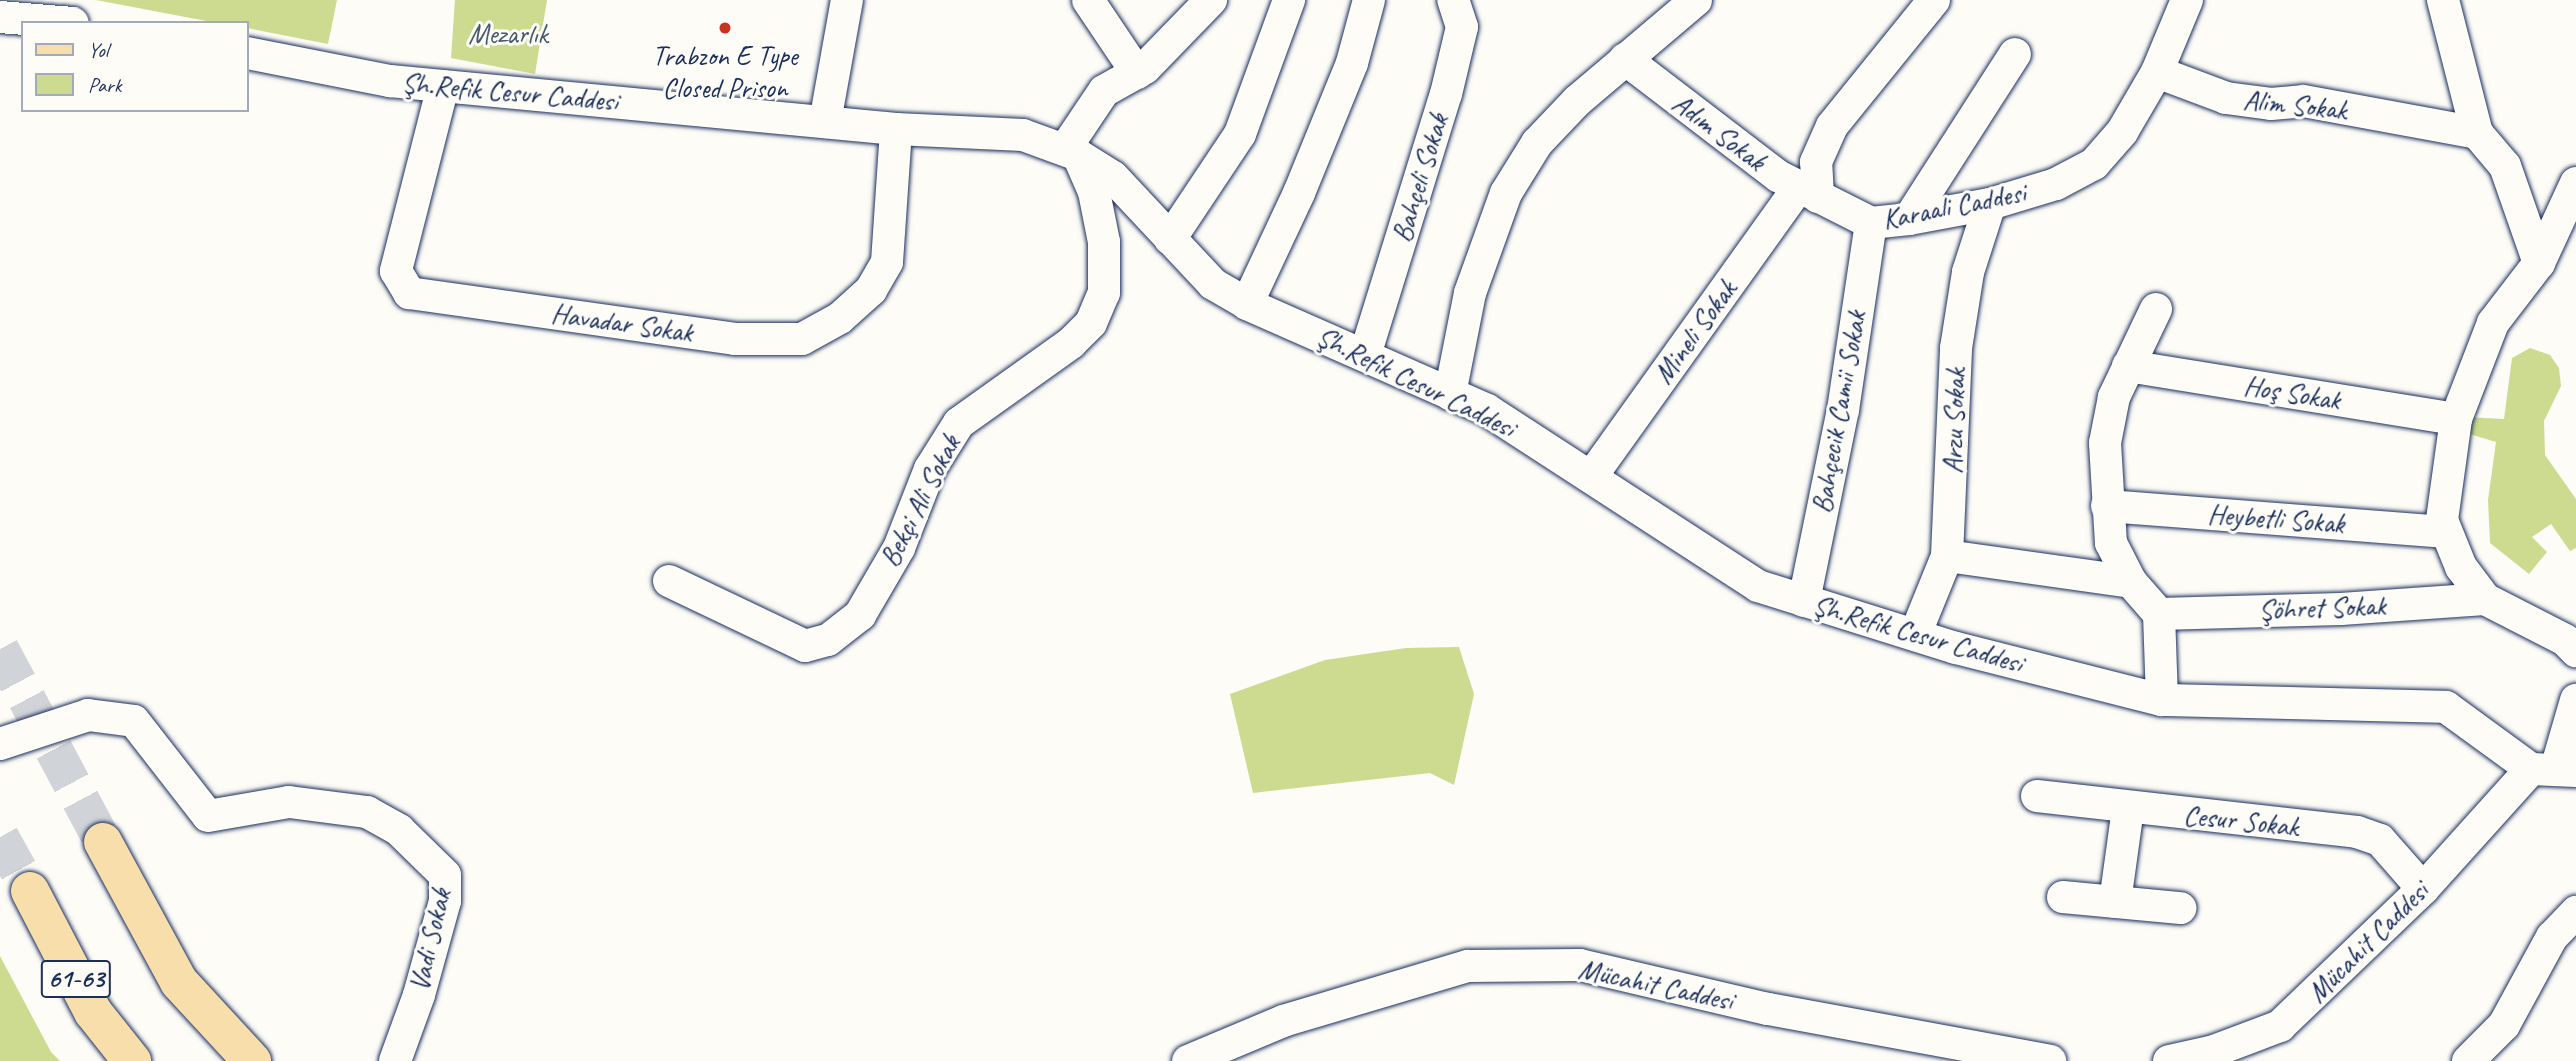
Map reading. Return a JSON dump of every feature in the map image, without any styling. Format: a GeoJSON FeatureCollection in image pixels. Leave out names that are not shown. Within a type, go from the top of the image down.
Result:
{"type":"FeatureCollection","features":[{"type":"Feature","properties":{"kind":"main road"},"geometry":{"type":"LineString","coordinates":[[103,842],[179,982],[252,1061]]}},
{"type":"Feature","properties":{"kind":"main road","name":"61-63"},"geometry":{"type":"LineString","coordinates":[[30,891],[93,1012],[132,1061]]}},
{"type":"Feature","properties":{"kind":"street"},"geometry":{"type":"LineString","coordinates":[[825,122],[847,0]]}},
{"type":"Feature","properties":{"kind":"street"},"geometry":{"type":"LineString","coordinates":[[1088,0],[1137,73]]}},
{"type":"Feature","properties":{"kind":"street"},"geometry":{"type":"LineString","coordinates":[[1072,152],[1104,90],[1137,73],[1211,0]]}},
{"type":"Feature","properties":{"kind":"street"},"geometry":{"type":"LineString","coordinates":[[1170,239],[1240,134],[1289,0]]}},
{"type":"Feature","properties":{"kind":"street"},"geometry":{"type":"LineString","coordinates":[[1247,304],[1338,98],[1369,0]]}},
{"type":"Feature","properties":{"kind":"street","name":"Bahçeli Sokak"},"geometry":{"type":"LineString","coordinates":[[1365,355],[1449,80],[1462,27],[1453,0]]}},
{"type":"Feature","properties":{"kind":"street"},"geometry":{"type":"LineString","coordinates":[[1450,394],[1470,293],[1506,193],[1537,143],[1625,60],[1696,0]]}},
{"type":"Feature","properties":{"kind":"street"},"geometry":{"type":"LineString","coordinates":[[1809,192],[1816,162],[1832,127],[1934,0]]}},
{"type":"Feature","properties":{"kind":"street","name":"Karaali Caddesi"},"geometry":{"type":"LineString","coordinates":[[1809,192],[1871,223],[1990,204],[2056,184],[2094,164],[2122,132],[2157,72],[2187,0]]}},
{"type":"Feature","properties":{"kind":"street"},"geometry":{"type":"LineString","coordinates":[[2442,0],[2477,133],[2505,166],[2539,263]]}},
{"type":"Feature","properties":{"kind":"street"},"geometry":{"type":"LineString","coordinates":[[0,18],[44,21]]}},
{"type":"Feature","properties":{"kind":"street","name":"Şh.Refik Cesur Caddesi"},"geometry":{"type":"LineString","coordinates":[[248,53],[390,81],[896,129],[1023,135],[1072,152],[1113,177],[1213,284],[1247,304],[1487,410],[1758,586],[1915,635],[2162,699],[2446,707],[2554,770]]}},
{"type":"Feature","properties":{"kind":"street"},"geometry":{"type":"LineString","coordinates":[[1909,219],[2015,54]]}},
{"type":"Feature","properties":{"kind":"street","name":"Adım Sokak"},"geometry":{"type":"LineString","coordinates":[[1625,60],[1710,127],[1809,192]]}},
{"type":"Feature","properties":{"kind":"street","name":"Alim Sokak"},"geometry":{"type":"LineString","coordinates":[[2157,72],[2226,98],[2271,104],[2303,101],[2477,133]]}},
{"type":"Feature","properties":{"kind":"street","name":"Havadar Sokak"},"geometry":{"type":"LineString","coordinates":[[443,86],[396,271],[409,293],[735,339],[802,339],[839,318],[871,290],[887,262],[896,129]]}},
{"type":"Feature","properties":{"kind":"street","name":"Bekçi Ali Sokak"},"geometry":{"type":"LineString","coordinates":[[669,581],[805,646],[828,639],[860,615],[899,548],[930,469],[959,423],[1071,343],[1091,323],[1104,293],[1104,242],[1094,192],[1072,152]]}},
{"type":"Feature","properties":{"kind":"street"},"geometry":{"type":"LineString","coordinates":[[2576,183],[2539,263],[2493,323],[2456,419],[2443,502],[2444,532],[2461,567],[2485,599],[2566,640],[2576,651]]}},
{"type":"Feature","properties":{"kind":"street","name":"Mineli Sokak"},"geometry":{"type":"LineString","coordinates":[[1591,477],[1809,192]]}},
{"type":"Feature","properties":{"kind":"street","name":"Arzu Sokak"},"geometry":{"type":"LineString","coordinates":[[1915,635],[1947,556],[1956,348],[1969,272],[1990,204]]}},
{"type":"Feature","properties":{"kind":"street","name":"Bahçecik Camii Sokak"},"geometry":{"type":"LineString","coordinates":[[1804,601],[1843,410],[1871,223]]}},
{"type":"Feature","properties":{"kind":"street"},"geometry":{"type":"LineString","coordinates":[[2156,309],[2114,397],[2105,443],[2111,543],[2131,582],[2160,614],[2162,699]]}},
{"type":"Feature","properties":{"kind":"street","name":"Hoş Sokak"},"geometry":{"type":"LineString","coordinates":[[2128,366],[2456,419]]}},
{"type":"Feature","properties":{"kind":"street","name":"Heybetli Sokak"},"geometry":{"type":"LineString","coordinates":[[2107,506],[2444,532]]}},
{"type":"Feature","properties":{"kind":"street"},"geometry":{"type":"LineString","coordinates":[[1947,556],[2131,582]]}},
{"type":"Feature","properties":{"kind":"street","name":"Şöhret Sokak"},"geometry":{"type":"LineString","coordinates":[[2160,614],[2341,609],[2485,599]]}},
{"type":"Feature","properties":{"kind":"street"},"geometry":{"type":"LineString","coordinates":[[2554,770],[2576,700]]}},
{"type":"Feature","properties":{"kind":"street","name":"Vadi Sokak"},"geometry":{"type":"LineString","coordinates":[[0,744],[88,715],[134,721],[208,816],[289,802],[367,811],[399,830],[445,875],[445,901],[419,995],[395,1061]]}},
{"type":"Feature","properties":{"kind":"street","name":"Mücahit Caddesi"},"geometry":{"type":"LineString","coordinates":[[2169,1061],[2214,1051],[2280,1026],[2314,998],[2423,889],[2554,770]]}},
{"type":"Feature","properties":{"kind":"street","name":"Cesur Sokak"},"geometry":{"type":"LineString","coordinates":[[2037,796],[2357,832],[2380,840],[2423,889]]}},
{"type":"Feature","properties":{"kind":"street"},"geometry":{"type":"LineString","coordinates":[[2115,902],[2129,808]]}},
{"type":"Feature","properties":{"kind":"street"},"geometry":{"type":"LineString","coordinates":[[2063,897],[2180,908]]}},
{"type":"Feature","properties":{"kind":"street"},"geometry":{"type":"LineString","coordinates":[[2468,1061],[2504,1025],[2552,937],[2576,912]]}},
{"type":"Feature","properties":{"kind":"street","name":"Mücahit Caddesi"},"geometry":{"type":"LineString","coordinates":[[1188,1061],[1283,1021],[1468,966],[1568,965],[2050,1061]]}},
{"type":"Feature","properties":{"kind":"green space"},"geometry":{"type":"Polygon","coordinates":[[[96,0],[337,0],[328,44],[248,28],[248,21],[206,21],[96,0]]]}},
{"type":"Feature","properties":{"kind":"green space","name":"Mezarlık"},"geometry":{"type":"Polygon","coordinates":[[[455,0],[547,0],[535,74],[451,58],[455,0]]]}},
{"type":"Feature","properties":{"kind":"green space"},"geometry":{"type":"Polygon","coordinates":[[[2530,348],[2550,355],[2559,368],[2561,386],[2544,421],[2545,455],[2576,499],[2576,548],[2570,551],[2551,524],[2532,537],[2547,552],[2529,574],[2490,543],[2488,500],[2496,442],[2466,433],[2464,417],[2504,419],[2512,358],[2530,348]]]}},
{"type":"Feature","properties":{"kind":"green space"},"geometry":{"type":"Polygon","coordinates":[[[1459,647],[1474,694],[1454,785],[1430,773],[1253,793],[1230,694],[1325,660],[1406,648],[1459,647]]]}},
{"type":"Feature","properties":{"kind":"green space"},"geometry":{"type":"Polygon","coordinates":[[[0,956],[51,1052],[60,1061],[0,1061],[0,956]]]}},
{"type":"Feature","properties":{"kind":"tunnel"},"geometry":{"type":"LineString","coordinates":[[0,649],[103,842]]}},
{"type":"Feature","properties":{"kind":"tunnel"},"geometry":{"type":"LineString","coordinates":[[0,837],[30,891]]}},
{"type":"Feature","properties":{"kind":"place","name":"Trabzon E Type Closed Prison"},"geometry":{"type":"Point","coordinates":[725,28]}}]}
